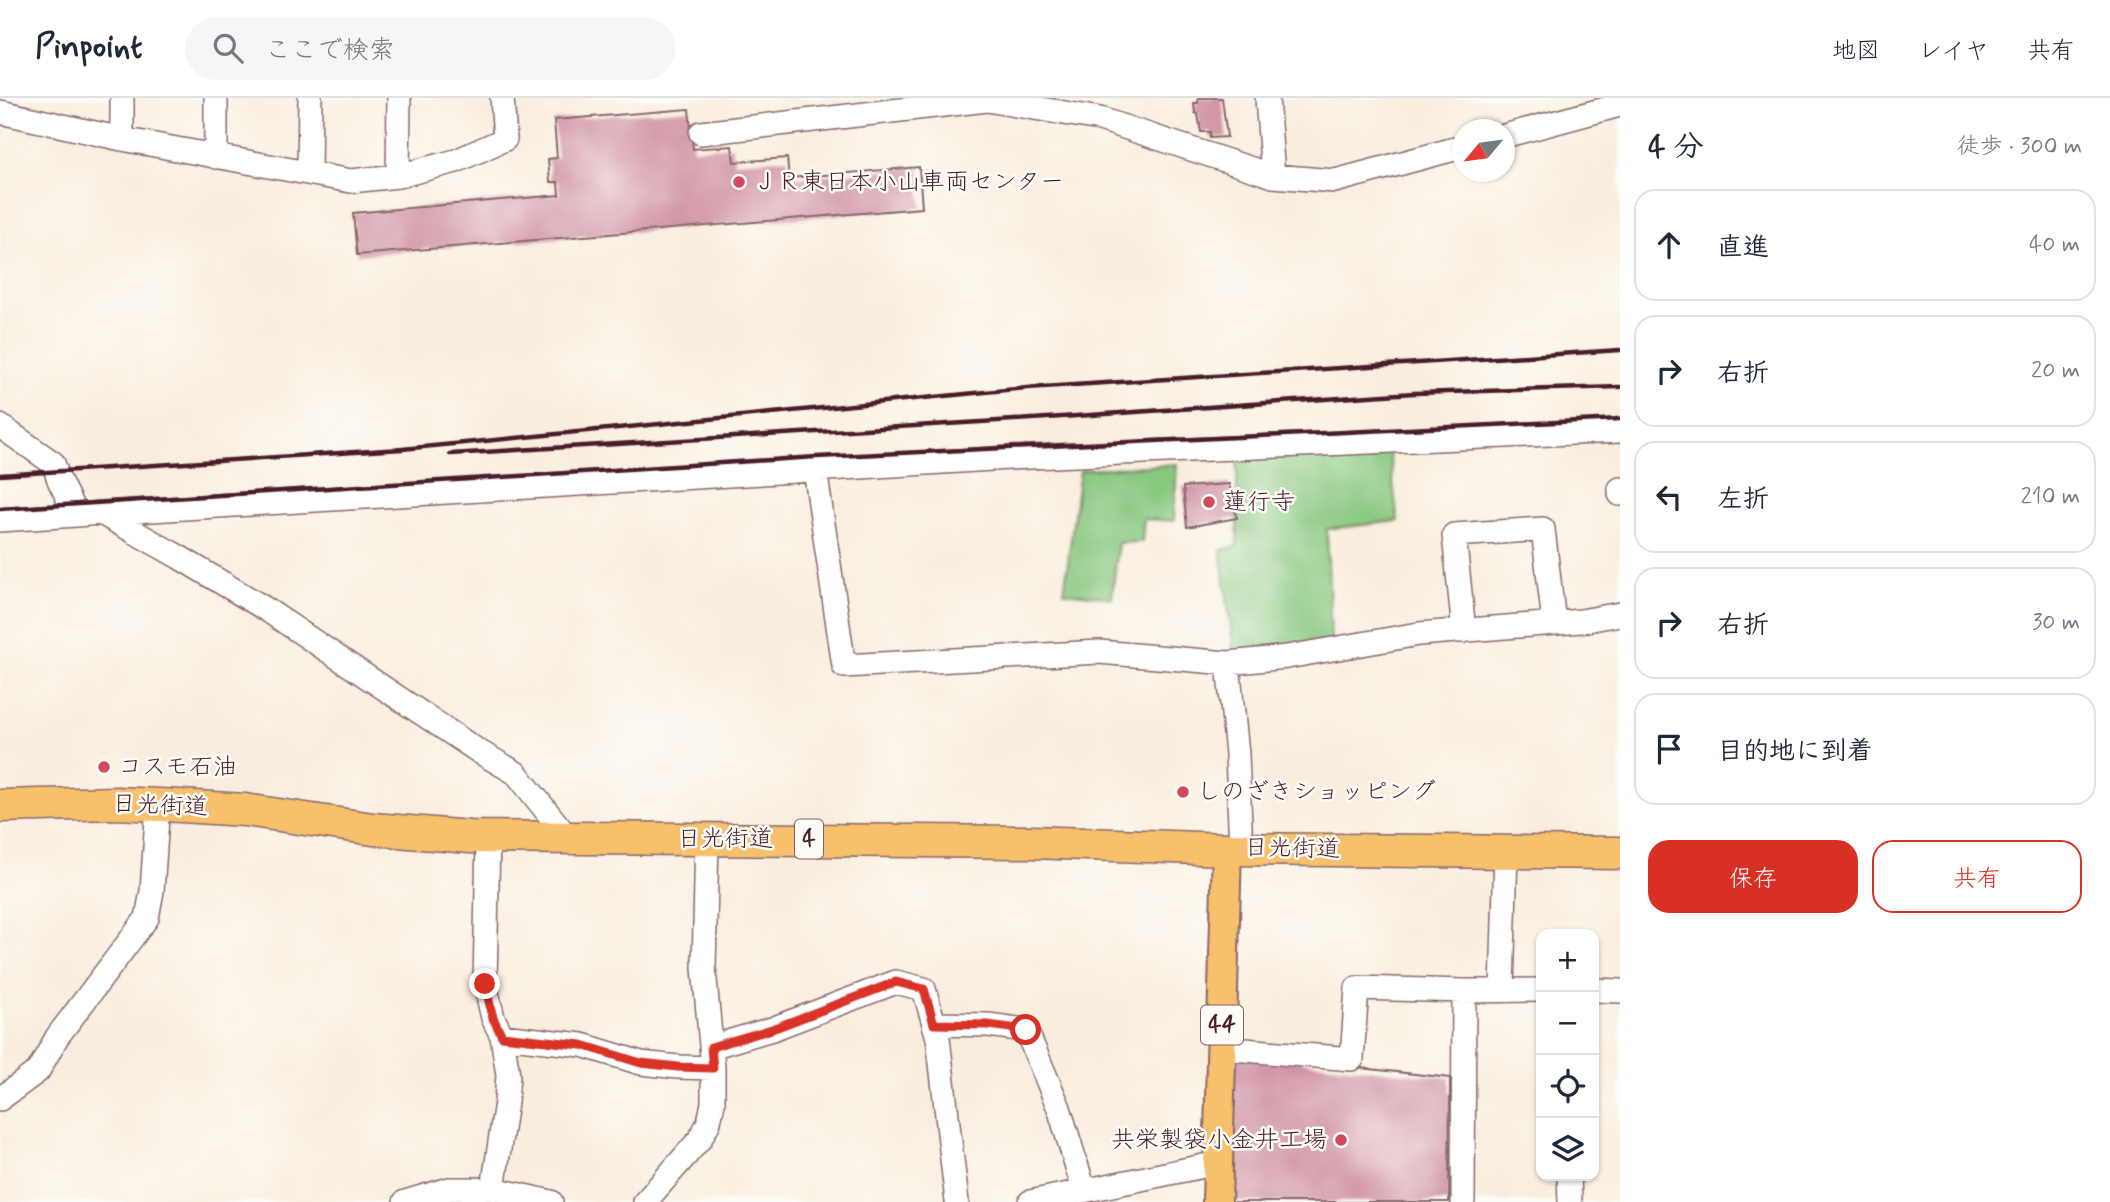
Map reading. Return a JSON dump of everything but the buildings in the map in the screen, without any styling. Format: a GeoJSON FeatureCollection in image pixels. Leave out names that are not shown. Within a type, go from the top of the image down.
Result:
{"type":"FeatureCollection","features":[{"type":"Feature","properties":{"kind":"highway","name":"日光街道"},"geometry":{"type":"LineString","coordinates":[[0,806],[158,804],[245,810],[373,829],[488,837],[1102,843],[1234,849],[1620,853]]}},
{"type":"Feature","properties":{"kind":"main road","name":"44"},"geometry":{"type":"LineString","coordinates":[[1217,1202],[1221,1048],[1234,849]]}},
{"type":"Feature","properties":{"kind":"street"},"geometry":{"type":"LineString","coordinates":[[122,98],[122,139]]}},
{"type":"Feature","properties":{"kind":"street"},"geometry":{"type":"LineString","coordinates":[[216,98],[216,157]]}},
{"type":"Feature","properties":{"kind":"street"},"geometry":{"type":"LineString","coordinates":[[309,173],[310,98]]}},
{"type":"Feature","properties":{"kind":"street"},"geometry":{"type":"LineString","coordinates":[[398,176],[399,98]]}},
{"type":"Feature","properties":{"kind":"street"},"geometry":{"type":"LineString","coordinates":[[0,112],[29,108],[122,139],[351,181],[398,176],[456,161],[505,139],[502,98]]}},
{"type":"Feature","properties":{"kind":"street"},"geometry":{"type":"LineString","coordinates":[[1267,98],[1273,176]]}},
{"type":"Feature","properties":{"kind":"street"},"geometry":{"type":"LineString","coordinates":[[701,132],[987,100],[1100,119],[1273,176],[1335,181],[1452,150]]}},
{"type":"Feature","properties":{"kind":"street"},"geometry":{"type":"LineString","coordinates":[[1515,133],[1620,104]]}},
{"type":"Feature","properties":{"kind":"street"},"geometry":{"type":"LineString","coordinates":[[0,426],[53,463],[76,515]]}},
{"type":"Feature","properties":{"kind":"street"},"geometry":{"type":"LineString","coordinates":[[0,520],[1023,457],[1620,431]]}},
{"type":"Feature","properties":{"kind":"street"},"geometry":{"type":"LineString","coordinates":[[815,469],[844,666],[1099,652],[1228,663],[1287,657],[1419,634],[1581,621],[1620,614]]}},
{"type":"Feature","properties":{"kind":"street"},"geometry":{"type":"LineString","coordinates":[[101,513],[264,608],[478,751],[516,773],[568,838]]}},
{"type":"Feature","properties":{"kind":"street"},"geometry":{"type":"LineString","coordinates":[[1464,631],[1454,535],[1543,529],[1555,623]]}},
{"type":"Feature","properties":{"kind":"street"},"geometry":{"type":"LineString","coordinates":[[1228,663],[1237,754],[1234,849]]}},
{"type":"Feature","properties":{"kind":"street"},"geometry":{"type":"LineString","coordinates":[[0,1099],[38,1071],[57,1037],[147,918],[152,891],[158,804]]}},
{"type":"Feature","properties":{"kind":"street"},"geometry":{"type":"LineString","coordinates":[[488,837],[485,984],[493,1018],[502,1036],[508,1075],[493,1189]]}},
{"type":"Feature","properties":{"kind":"street"},"geometry":{"type":"LineString","coordinates":[[645,1202],[705,1132],[713,1103],[704,968],[707,838]]}},
{"type":"Feature","properties":{"kind":"street"},"geometry":{"type":"LineString","coordinates":[[1502,990],[1506,851]]}},
{"type":"Feature","properties":{"kind":"street"},"geometry":{"type":"LineString","coordinates":[[502,1036],[582,1045],[641,1063],[678,1067],[712,1058],[772,1029],[896,982],[924,989],[938,1038],[957,1202]]}},
{"type":"Feature","properties":{"kind":"street"},"geometry":{"type":"LineString","coordinates":[[1221,1048],[1352,1059],[1357,988],[1536,990]]}},
{"type":"Feature","properties":{"kind":"street"},"geometry":{"type":"LineString","coordinates":[[1599,990],[1620,991]]}},
{"type":"Feature","properties":{"kind":"street"},"geometry":{"type":"LineString","coordinates":[[1463,1202],[1464,991]]}},
{"type":"Feature","properties":{"kind":"street"},"geometry":{"type":"LineString","coordinates":[[934,1024],[988,1025],[1026,1030],[1059,1108],[1084,1190]]}},
{"type":"Feature","properties":{"kind":"street"},"geometry":{"type":"LineString","coordinates":[[1030,1202],[1218,1163]]}},
{"type":"Feature","properties":{"kind":"street"},"geometry":{"type":"LineString","coordinates":[[1569,1181],[1570,1202]]}},
{"type":"Feature","properties":{"kind":"street"},"geometry":{"type":"LineString","coordinates":[[409,1201],[449,1189],[493,1189],[551,1202]]}},
{"type":"Feature","properties":{"kind":"green space"},"geometry":{"type":"Polygon","coordinates":[[[1389,451],[1398,521],[1327,529],[1331,642],[1234,655],[1221,550],[1237,546],[1237,460],[1389,451]]]}},
{"type":"Feature","properties":{"kind":"green space"},"geometry":{"type":"Polygon","coordinates":[[[1177,464],[1174,521],[1144,519],[1142,542],[1118,543],[1112,598],[1064,592],[1080,470],[1177,464]]]}},
{"type":"Feature","properties":{"kind":"railway"},"geometry":{"type":"LineString","coordinates":[[0,475],[402,449],[1027,388],[1620,350]]}},
{"type":"Feature","properties":{"kind":"railway"},"geometry":{"type":"LineString","coordinates":[[450,454],[1414,393],[1620,387]]}},
{"type":"Feature","properties":{"kind":"railway"},"geometry":{"type":"LineString","coordinates":[[0,509],[816,457],[1620,419]]}},
{"type":"Feature","properties":{"kind":"place","name":"ＪＲ東日本小山車両センター"},"geometry":{"type":"Point","coordinates":[739,182]}},
{"type":"Feature","properties":{"kind":"place","name":"蓮行寺"},"geometry":{"type":"Point","coordinates":[1209,502]}},
{"type":"Feature","properties":{"kind":"place","name":"コスモ石油"},"geometry":{"type":"Point","coordinates":[104,767]}},
{"type":"Feature","properties":{"kind":"place","name":"しのざきショッピング"},"geometry":{"type":"Point","coordinates":[1183,792]}},
{"type":"Feature","properties":{"kind":"place","name":"共栄製袋小金井工場"},"geometry":{"type":"Point","coordinates":[1341,1140]}},
{"type":"Feature","properties":{"kind":"route"},"geometry":{"type":"LineString","coordinates":[[485,984],[493,1018],[502,1036],[582,1045],[641,1063],[678,1067],[713,1068],[711,1047],[772,1029],[896,982],[924,989],[934,1024],[988,1025],[1026,1030]]}}]}
